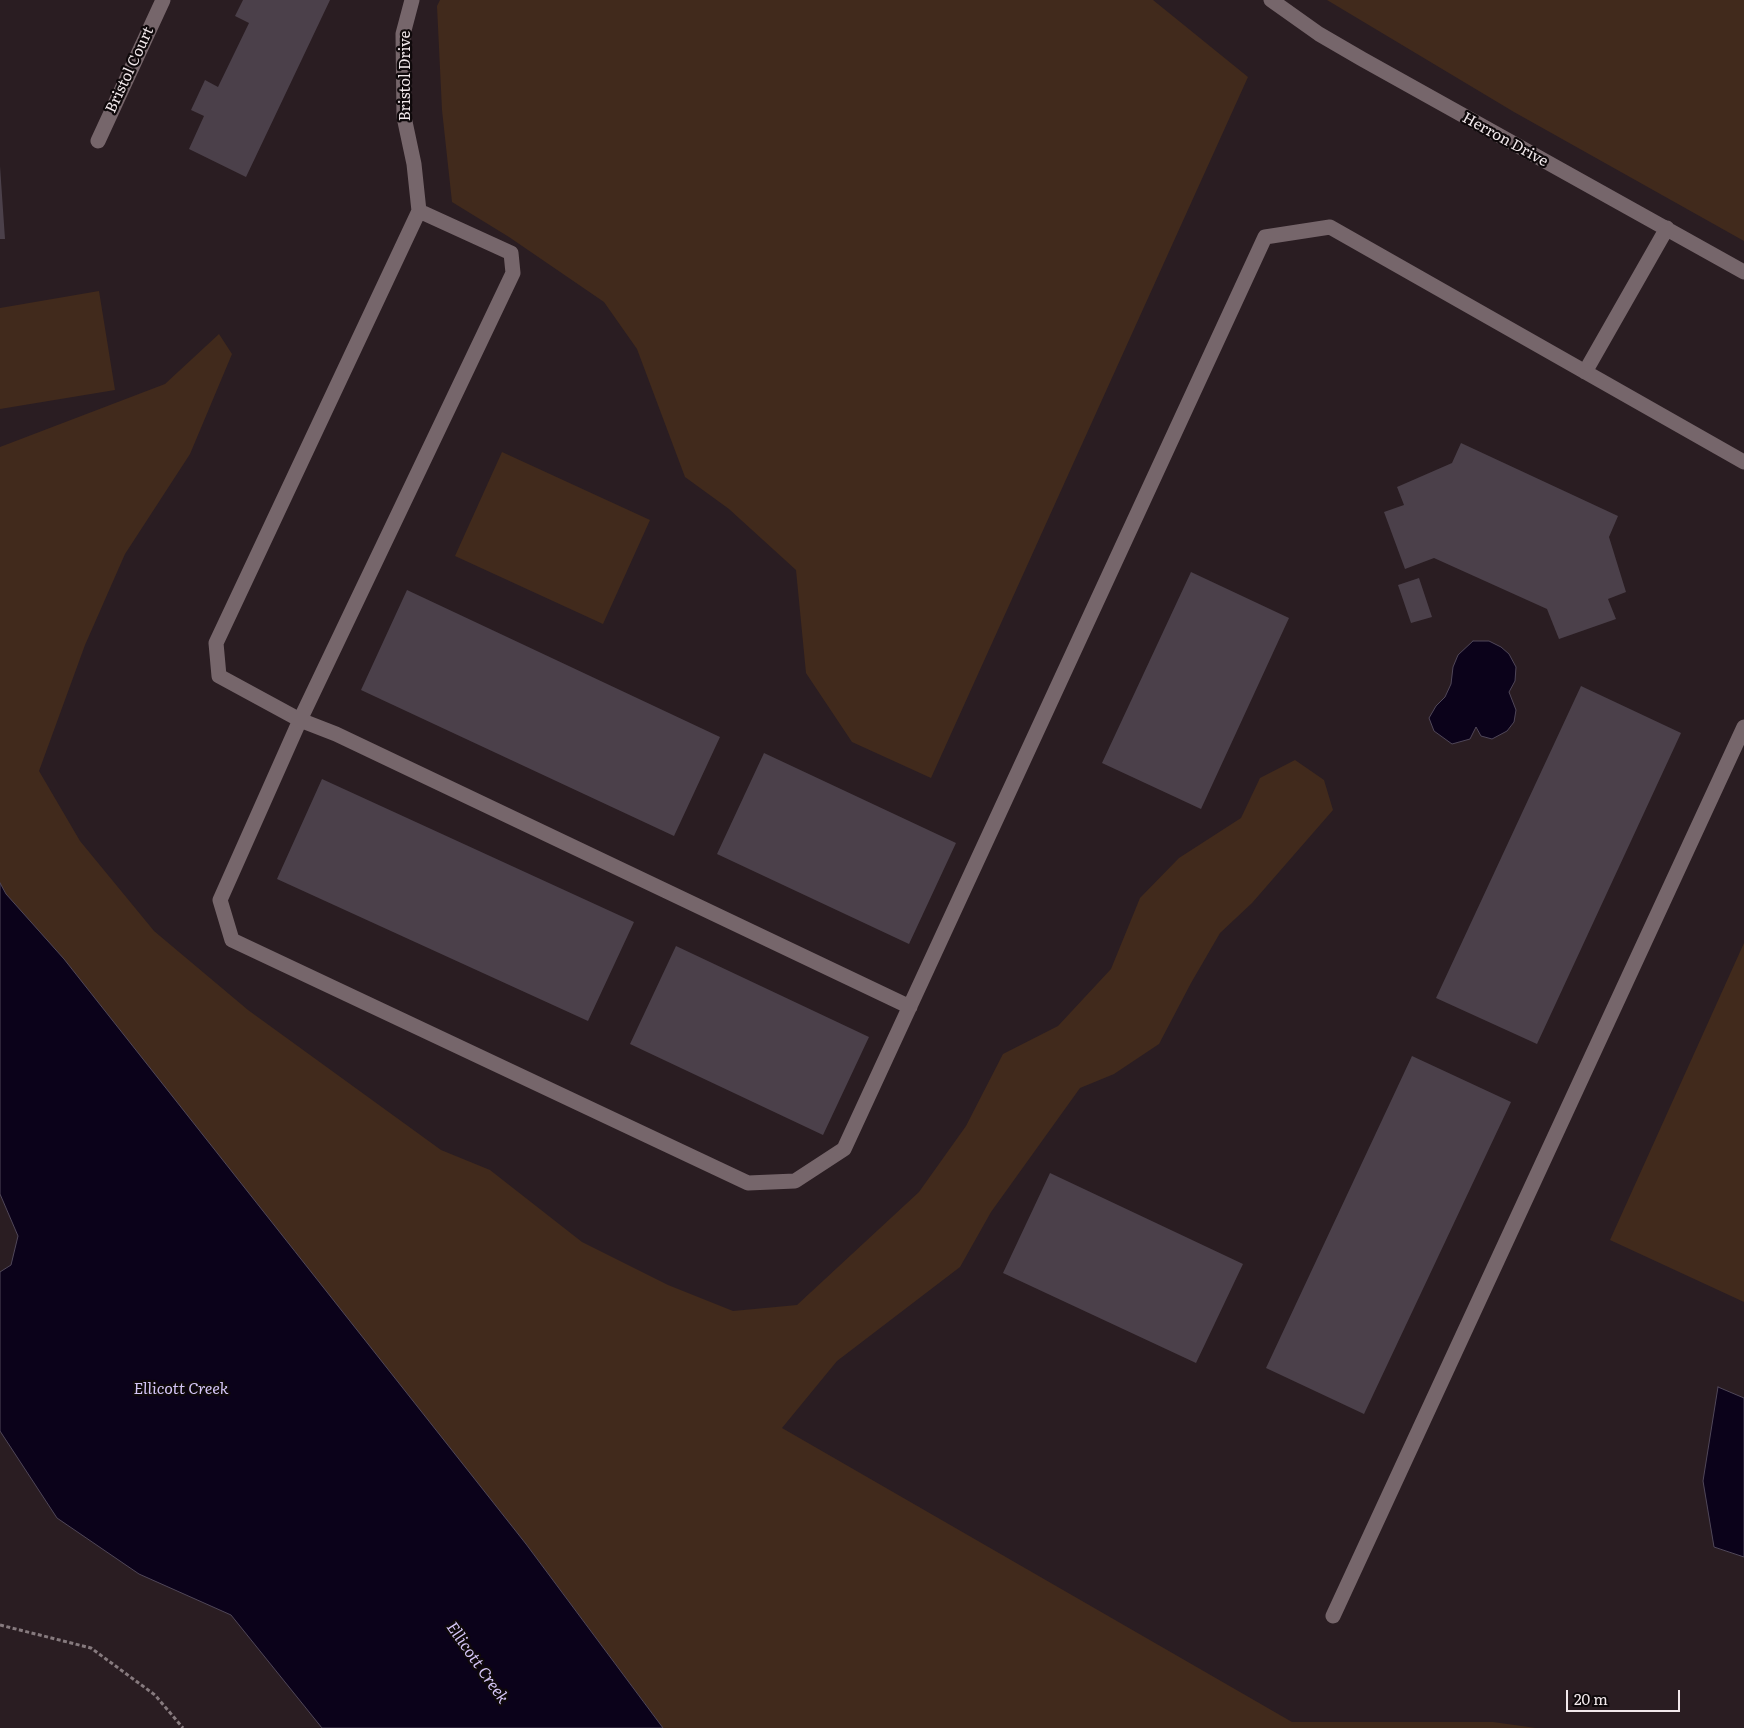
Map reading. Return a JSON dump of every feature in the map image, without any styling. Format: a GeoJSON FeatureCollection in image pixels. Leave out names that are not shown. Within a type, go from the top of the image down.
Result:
{"type":"FeatureCollection","features":[{"type":"Feature","properties":{"kind":"street","name":"Bristol Court"},"geometry":{"type":"LineString","coordinates":[[98,141],[163,0]]}},
{"type":"Feature","properties":{"kind":"street","name":"Bristol Drive"},"geometry":{"type":"LineString","coordinates":[[412,0],[403,34],[404,118],[414,164],[419,212]]}},
{"type":"Feature","properties":{"kind":"street","name":"Herron Drive"},"geometry":{"type":"LineString","coordinates":[[1272,0],[1319,34],[1362,59],[1502,139],[1744,272]]}},
{"type":"Feature","properties":{"kind":"street"},"geometry":{"type":"LineString","coordinates":[[910,1007],[336,734],[300,720],[219,676],[216,642],[419,212],[511,253],[513,273],[300,720],[220,900],[232,940],[748,1183],[795,1181],[844,1149],[910,1007],[1265,237],[1330,227],[1744,462]]}},
{"type":"Feature","properties":{"kind":"street"},"geometry":{"type":"LineString","coordinates":[[1585,372],[1667,228]]}},
{"type":"Feature","properties":{"kind":"street"},"geometry":{"type":"LineString","coordinates":[[1333,1616],[1744,727]]}},
{"type":"Feature","properties":{"kind":"path"},"geometry":{"type":"LineString","coordinates":[[0,1625],[91,1648],[155,1695],[183,1728]]}},
{"type":"Feature","properties":{"kind":"shaded area"},"geometry":{"type":"Polygon","coordinates":[[[440,0],[1153,0],[1248,77],[931,778],[852,742],[806,673],[796,570],[729,509],[685,477],[637,349],[604,302],[509,237],[452,202],[442,110],[437,6],[440,0]]]}},
{"type":"Feature","properties":{"kind":"shaded area"},"geometry":{"type":"Polygon","coordinates":[[[1327,0],[1744,0],[1744,241],[1514,112],[1327,0]]]}},
{"type":"Feature","properties":{"kind":"shaded area"},"geometry":{"type":"Polygon","coordinates":[[[99,291],[115,390],[0,409],[0,308],[99,291]]]}},
{"type":"Feature","properties":{"kind":"shaded area"},"geometry":{"type":"Polygon","coordinates":[[[219,334],[232,354],[190,454],[125,554],[85,645],[39,771],[80,841],[154,931],[248,1010],[441,1150],[490,1170],[582,1242],[668,1285],[733,1311],[797,1305],[919,1192],[966,1126],[1003,1054],[1058,1026],[1111,969],[1140,898],[1179,858],[1241,818],[1260,778],[1295,760],[1324,780],[1333,810],[1252,903],[1220,933],[1159,1044],[1114,1074],[1080,1088],[991,1212],[960,1267],[837,1361],[782,1428],[1292,1722],[1493,1722],[1536,1728],[663,1728],[526,1544],[6,894],[0,883],[0,447],[165,384],[219,334]]]}},
{"type":"Feature","properties":{"kind":"shaded area"},"geometry":{"type":"Polygon","coordinates":[[[502,452],[650,520],[603,624],[455,556],[502,452]]]}},
{"type":"Feature","properties":{"kind":"shaded area"},"geometry":{"type":"Polygon","coordinates":[[[1744,943],[1744,1302],[1610,1240],[1744,943]]]}},
{"type":"Feature","properties":{"kind":"water"},"geometry":{"type":"Polygon","coordinates":[[[1473,641],[1489,641],[1501,647],[1509,654],[1516,667],[1515,681],[1509,692],[1516,710],[1514,722],[1507,731],[1492,739],[1481,736],[1476,727],[1470,739],[1452,744],[1434,731],[1429,718],[1436,706],[1445,697],[1451,684],[1453,667],[1458,655],[1473,641]]]}},
{"type":"Feature","properties":{"kind":"water","name":"Ellicott Creek"},"geometry":{"type":"Polygon","coordinates":[[[0,883],[6,894],[64,959],[526,1544],[663,1728],[322,1728],[231,1615],[139,1574],[57,1518],[0,1431],[0,1272],[11,1265],[18,1236],[0,1194],[0,883]]]}},
{"type":"Feature","properties":{"kind":"water"},"geometry":{"type":"Polygon","coordinates":[[[1718,1387],[1744,1398],[1744,1557],[1714,1547],[1703,1481],[1718,1387]]]}},
{"type":"Feature","properties":{"kind":"building"},"geometry":{"type":"Polygon","coordinates":[[[243,0],[330,0],[246,177],[189,149],[204,116],[191,110],[205,80],[218,87],[249,23],[235,16],[243,0]]]}},
{"type":"Feature","properties":{"kind":"building"},"geometry":{"type":"Polygon","coordinates":[[[0,166],[5,239],[0,239],[0,166]]]}},
{"type":"Feature","properties":{"kind":"building"},"geometry":{"type":"Polygon","coordinates":[[[1461,443],[1618,516],[1609,537],[1626,592],[1608,599],[1616,619],[1559,639],[1547,609],[1434,558],[1405,569],[1384,512],[1404,505],[1397,487],[1452,463],[1461,443]]]}},
{"type":"Feature","properties":{"kind":"building"},"geometry":{"type":"Polygon","coordinates":[[[1191,572],[1289,618],[1201,809],[1102,763],[1191,572]]]}},
{"type":"Feature","properties":{"kind":"building"},"geometry":{"type":"Polygon","coordinates":[[[1419,578],[1432,617],[1411,623],[1398,585],[1419,578]]]}},
{"type":"Feature","properties":{"kind":"building"},"geometry":{"type":"Polygon","coordinates":[[[407,590],[720,737],[674,836],[361,690],[407,590]]]}},
{"type":"Feature","properties":{"kind":"building"},"geometry":{"type":"Polygon","coordinates":[[[1581,686],[1681,733],[1537,1044],[1436,998],[1581,686]]]}},
{"type":"Feature","properties":{"kind":"building"},"geometry":{"type":"Polygon","coordinates":[[[764,753],[956,843],[909,944],[717,854],[764,753]]]}},
{"type":"Feature","properties":{"kind":"building"},"geometry":{"type":"Polygon","coordinates":[[[322,779],[634,922],[588,1021],[277,879],[322,779]]]}},
{"type":"Feature","properties":{"kind":"building"},"geometry":{"type":"Polygon","coordinates":[[[676,946],[869,1037],[823,1135],[630,1044],[676,946]]]}},
{"type":"Feature","properties":{"kind":"building"},"geometry":{"type":"Polygon","coordinates":[[[1412,1056],[1511,1102],[1364,1414],[1266,1368],[1412,1056]]]}},
{"type":"Feature","properties":{"kind":"building"},"geometry":{"type":"Polygon","coordinates":[[[1050,1173],[1243,1264],[1196,1363],[1003,1273],[1050,1173]]]}}]}
